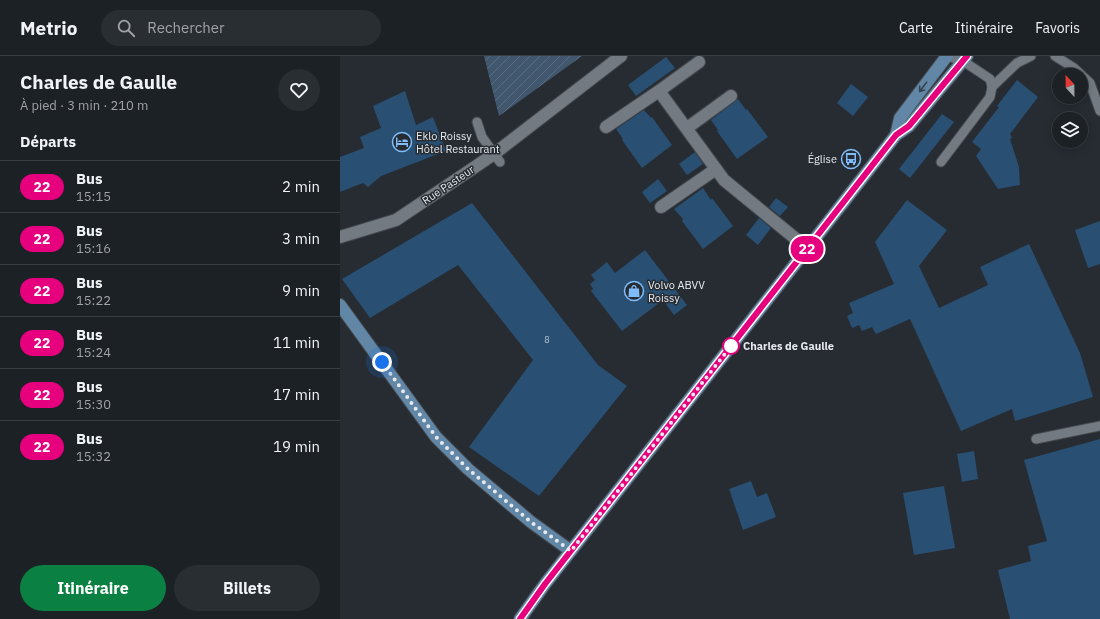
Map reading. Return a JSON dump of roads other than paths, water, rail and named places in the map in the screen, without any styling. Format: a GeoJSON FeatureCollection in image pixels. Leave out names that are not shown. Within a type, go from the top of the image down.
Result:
{"type":"FeatureCollection","features":[{"type":"Feature","properties":{"kind":"street","name":"Rue Pasteur"},"geometry":{"type":"LineString","coordinates":[[340,238],[396,220],[466,173],[497,158],[621,56]]}},
{"type":"Feature","properties":{"kind":"street"},"geometry":{"type":"LineString","coordinates":[[896,135],[900,118],[947,56]]}},
{"type":"Feature","properties":{"kind":"street"},"geometry":{"type":"LineString","coordinates":[[520,619],[545,584],[896,135],[909,126],[965,58]]}},
{"type":"Feature","properties":{"kind":"street"},"geometry":{"type":"LineString","coordinates":[[606,127],[699,62]]}},
{"type":"Feature","properties":{"kind":"street"},"geometry":{"type":"LineString","coordinates":[[659,91],[724,180],[807,248]]}},
{"type":"Feature","properties":{"kind":"street"},"geometry":{"type":"LineString","coordinates":[[687,128],[731,96]]}},
{"type":"Feature","properties":{"kind":"street"},"geometry":{"type":"LineString","coordinates":[[661,207],[716,169]]}},
{"type":"Feature","properties":{"kind":"street"},"geometry":{"type":"LineString","coordinates":[[340,305],[436,437],[468,469],[531,522],[571,551]]}},
{"type":"Feature","properties":{"kind":"lane"},"geometry":{"type":"LineString","coordinates":[[941,162],[990,97],[992,87],[990,78],[965,58],[947,56]]}},
{"type":"Feature","properties":{"kind":"lane"},"geometry":{"type":"LineString","coordinates":[[992,87],[1017,63],[1031,56]]}},
{"type":"Feature","properties":{"kind":"lane"},"geometry":{"type":"LineString","coordinates":[[1055,56],[1074,68],[1090,83],[1100,111]]}},
{"type":"Feature","properties":{"kind":"lane"},"geometry":{"type":"LineString","coordinates":[[477,122],[482,137],[497,158]]}},
{"type":"Feature","properties":{"kind":"lane"},"geometry":{"type":"LineString","coordinates":[[1036,439],[1100,426]]}},
{"type":"Feature","properties":{"kind":"place","name":"Eklo Roissy Hôtel Restaurant"},"geometry":{"type":"Point","coordinates":[402,142]}},
{"type":"Feature","properties":{"kind":"place","name":"Église"},"geometry":{"type":"Point","coordinates":[851,159]}},
{"type":"Feature","properties":{"kind":"place","name":"Volvo ABVV Roissy"},"geometry":{"type":"Point","coordinates":[634,291]}},
{"type":"Feature","properties":{"kind":"place","name":"Charles de Gaulle"},"geometry":{"type":"Point","coordinates":[731,346]}}]}
